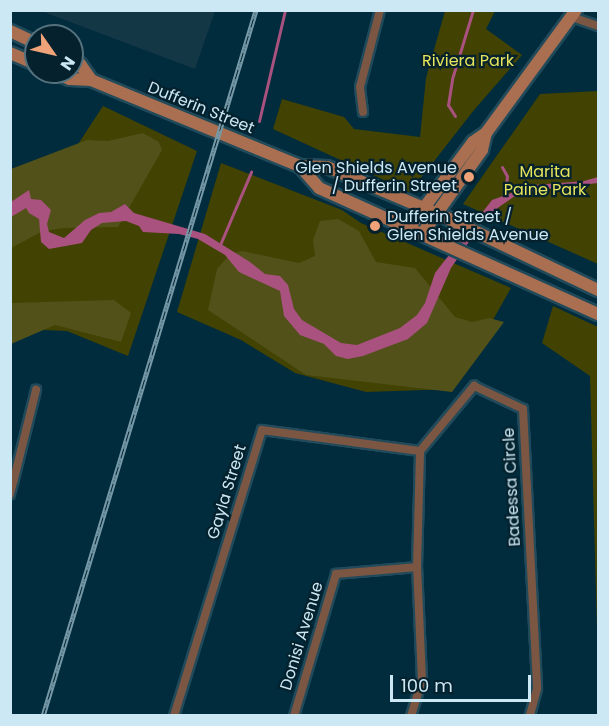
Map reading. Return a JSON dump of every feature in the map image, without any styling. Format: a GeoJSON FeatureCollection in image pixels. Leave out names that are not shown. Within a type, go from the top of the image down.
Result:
{"type":"FeatureCollection","features":[{"type":"Feature","properties":{"kind":"main road"},"geometry":{"type":"LineString","coordinates":[[409,228],[473,142],[486,133],[574,14]]}},
{"type":"Feature","properties":{"kind":"main road"},"geometry":{"type":"LineString","coordinates":[[10,31],[24,37]]}},
{"type":"Feature","properties":{"kind":"main road"},"geometry":{"type":"LineString","coordinates":[[10,53],[24,59]]}},
{"type":"Feature","properties":{"kind":"main road","name":"Dufferin Street"},"geometry":{"type":"LineString","coordinates":[[84,69],[91,80]]}},
{"type":"Feature","properties":{"kind":"main road","name":"Dufferin Street"},"geometry":{"type":"LineString","coordinates":[[84,80],[91,80],[300,166],[327,167],[452,221],[598,290]]}},
{"type":"Feature","properties":{"kind":"main road"},"geometry":{"type":"LineString","coordinates":[[422,234],[482,150],[486,133]]}},
{"type":"Feature","properties":{"kind":"main road","name":"Dufferin Street"},"geometry":{"type":"LineString","coordinates":[[300,166],[319,188],[598,314]]}},
{"type":"Feature","properties":{"kind":"street"},"geometry":{"type":"LineString","coordinates":[[363,112],[360,87],[380,10]]}},
{"type":"Feature","properties":{"kind":"street"},"geometry":{"type":"LineString","coordinates":[[574,14],[598,26]]}},
{"type":"Feature","properties":{"kind":"street","name":"Badessa Circle"},"geometry":{"type":"LineString","coordinates":[[420,451],[474,386],[523,409],[537,688],[530,716]]}},
{"type":"Feature","properties":{"kind":"street"},"geometry":{"type":"LineString","coordinates":[[10,494],[12,478],[36,390]]}},
{"type":"Feature","properties":{"kind":"street","name":"Gayla Street"},"geometry":{"type":"LineString","coordinates":[[174,716],[262,430],[420,451]]}},
{"type":"Feature","properties":{"kind":"street"},"geometry":{"type":"LineString","coordinates":[[411,716],[422,680],[417,567],[420,451]]}},
{"type":"Feature","properties":{"kind":"street","name":"Donisi Avenue"},"geometry":{"type":"LineString","coordinates":[[294,716],[336,574],[417,567]]}},
{"type":"Feature","properties":{"kind":"shaded area"},"geometry":{"type":"Polygon","coordinates":[[[41,11],[215,11],[195,69],[84,27],[84,24],[76,24],[41,11]]]}},
{"type":"Feature","properties":{"kind":"shaded area"},"geometry":{"type":"Polygon","coordinates":[[[143,133],[159,142],[162,150],[118,227],[64,228],[43,231],[11,248],[11,169],[87,140],[108,141],[143,133]]]}},
{"type":"Feature","properties":{"kind":"shaded area"},"geometry":{"type":"Polygon","coordinates":[[[598,177],[598,183],[530,191],[515,196],[499,207],[484,220],[451,268],[427,323],[408,339],[363,356],[348,359],[336,356],[324,344],[300,335],[284,316],[280,291],[239,272],[225,255],[198,239],[179,234],[143,232],[139,226],[126,221],[102,223],[91,230],[82,243],[49,249],[41,242],[39,219],[29,213],[26,208],[11,217],[11,202],[29,190],[31,199],[41,200],[51,210],[47,224],[49,232],[64,238],[85,220],[99,213],[111,212],[125,204],[134,213],[205,234],[265,274],[280,276],[288,285],[294,309],[302,320],[341,343],[357,345],[400,328],[417,315],[425,303],[435,273],[492,200],[534,185],[584,181],[598,177]]]}},
{"type":"Feature","properties":{"kind":"shaded area"},"geometry":{"type":"Polygon","coordinates":[[[338,219],[359,231],[376,262],[415,268],[455,317],[472,322],[489,318],[504,322],[452,392],[306,375],[208,310],[217,269],[230,254],[242,251],[299,263],[315,256],[313,240],[320,221],[338,219]]]}},
{"type":"Feature","properties":{"kind":"shaded area"},"geometry":{"type":"Polygon","coordinates":[[[114,300],[131,313],[121,342],[55,325],[11,344],[11,303],[114,300]]]}},
{"type":"Feature","properties":{"kind":"green space","name":"Riviera Park"},"geometry":{"type":"Polygon","coordinates":[[[445,11],[495,11],[486,29],[522,55],[474,110],[410,192],[273,129],[282,99],[344,117],[354,129],[420,137],[426,78],[445,11]]]}},
{"type":"Feature","properties":{"kind":"green space","name":"Marita Paine Park"},"geometry":{"type":"Polygon","coordinates":[[[598,91],[598,264],[463,204],[540,94],[598,91]]]}},
{"type":"Feature","properties":{"kind":"green space"},"geometry":{"type":"Polygon","coordinates":[[[103,106],[197,151],[128,356],[67,331],[19,329],[11,335],[11,174],[73,152],[103,106]]]}},
{"type":"Feature","properties":{"kind":"green space"},"geometry":{"type":"Polygon","coordinates":[[[221,163],[342,210],[361,223],[511,288],[454,389],[366,392],[295,373],[241,340],[177,312],[221,163]]]}},
{"type":"Feature","properties":{"kind":"green space"},"geometry":{"type":"Polygon","coordinates":[[[553,306],[598,327],[598,665],[590,376],[542,343],[553,306]]]}},
{"type":"Feature","properties":{"kind":"waterway"},"geometry":{"type":"LineString","coordinates":[[259,121],[285,10]]}},
{"type":"Feature","properties":{"kind":"waterway"},"geometry":{"type":"LineString","coordinates":[[455,116],[448,105],[452,79],[473,10]]}},
{"type":"Feature","properties":{"kind":"waterway"},"geometry":{"type":"LineString","coordinates":[[502,167],[507,176],[505,196]]}},
{"type":"Feature","properties":{"kind":"waterway"},"geometry":{"type":"LineString","coordinates":[[219,247],[251,172]]}},
{"type":"Feature","properties":{"kind":"railway"},"geometry":{"type":"LineString","coordinates":[[43,716],[256,10]]}},
{"type":"Feature","properties":{"kind":"place","name":"Glen Shields Avenue / Dufferin Street"},"geometry":{"type":"Point","coordinates":[469,177]}},
{"type":"Feature","properties":{"kind":"place","name":"Dufferin Street / Glen Shields Avenue"},"geometry":{"type":"Point","coordinates":[375,226]}}]}
